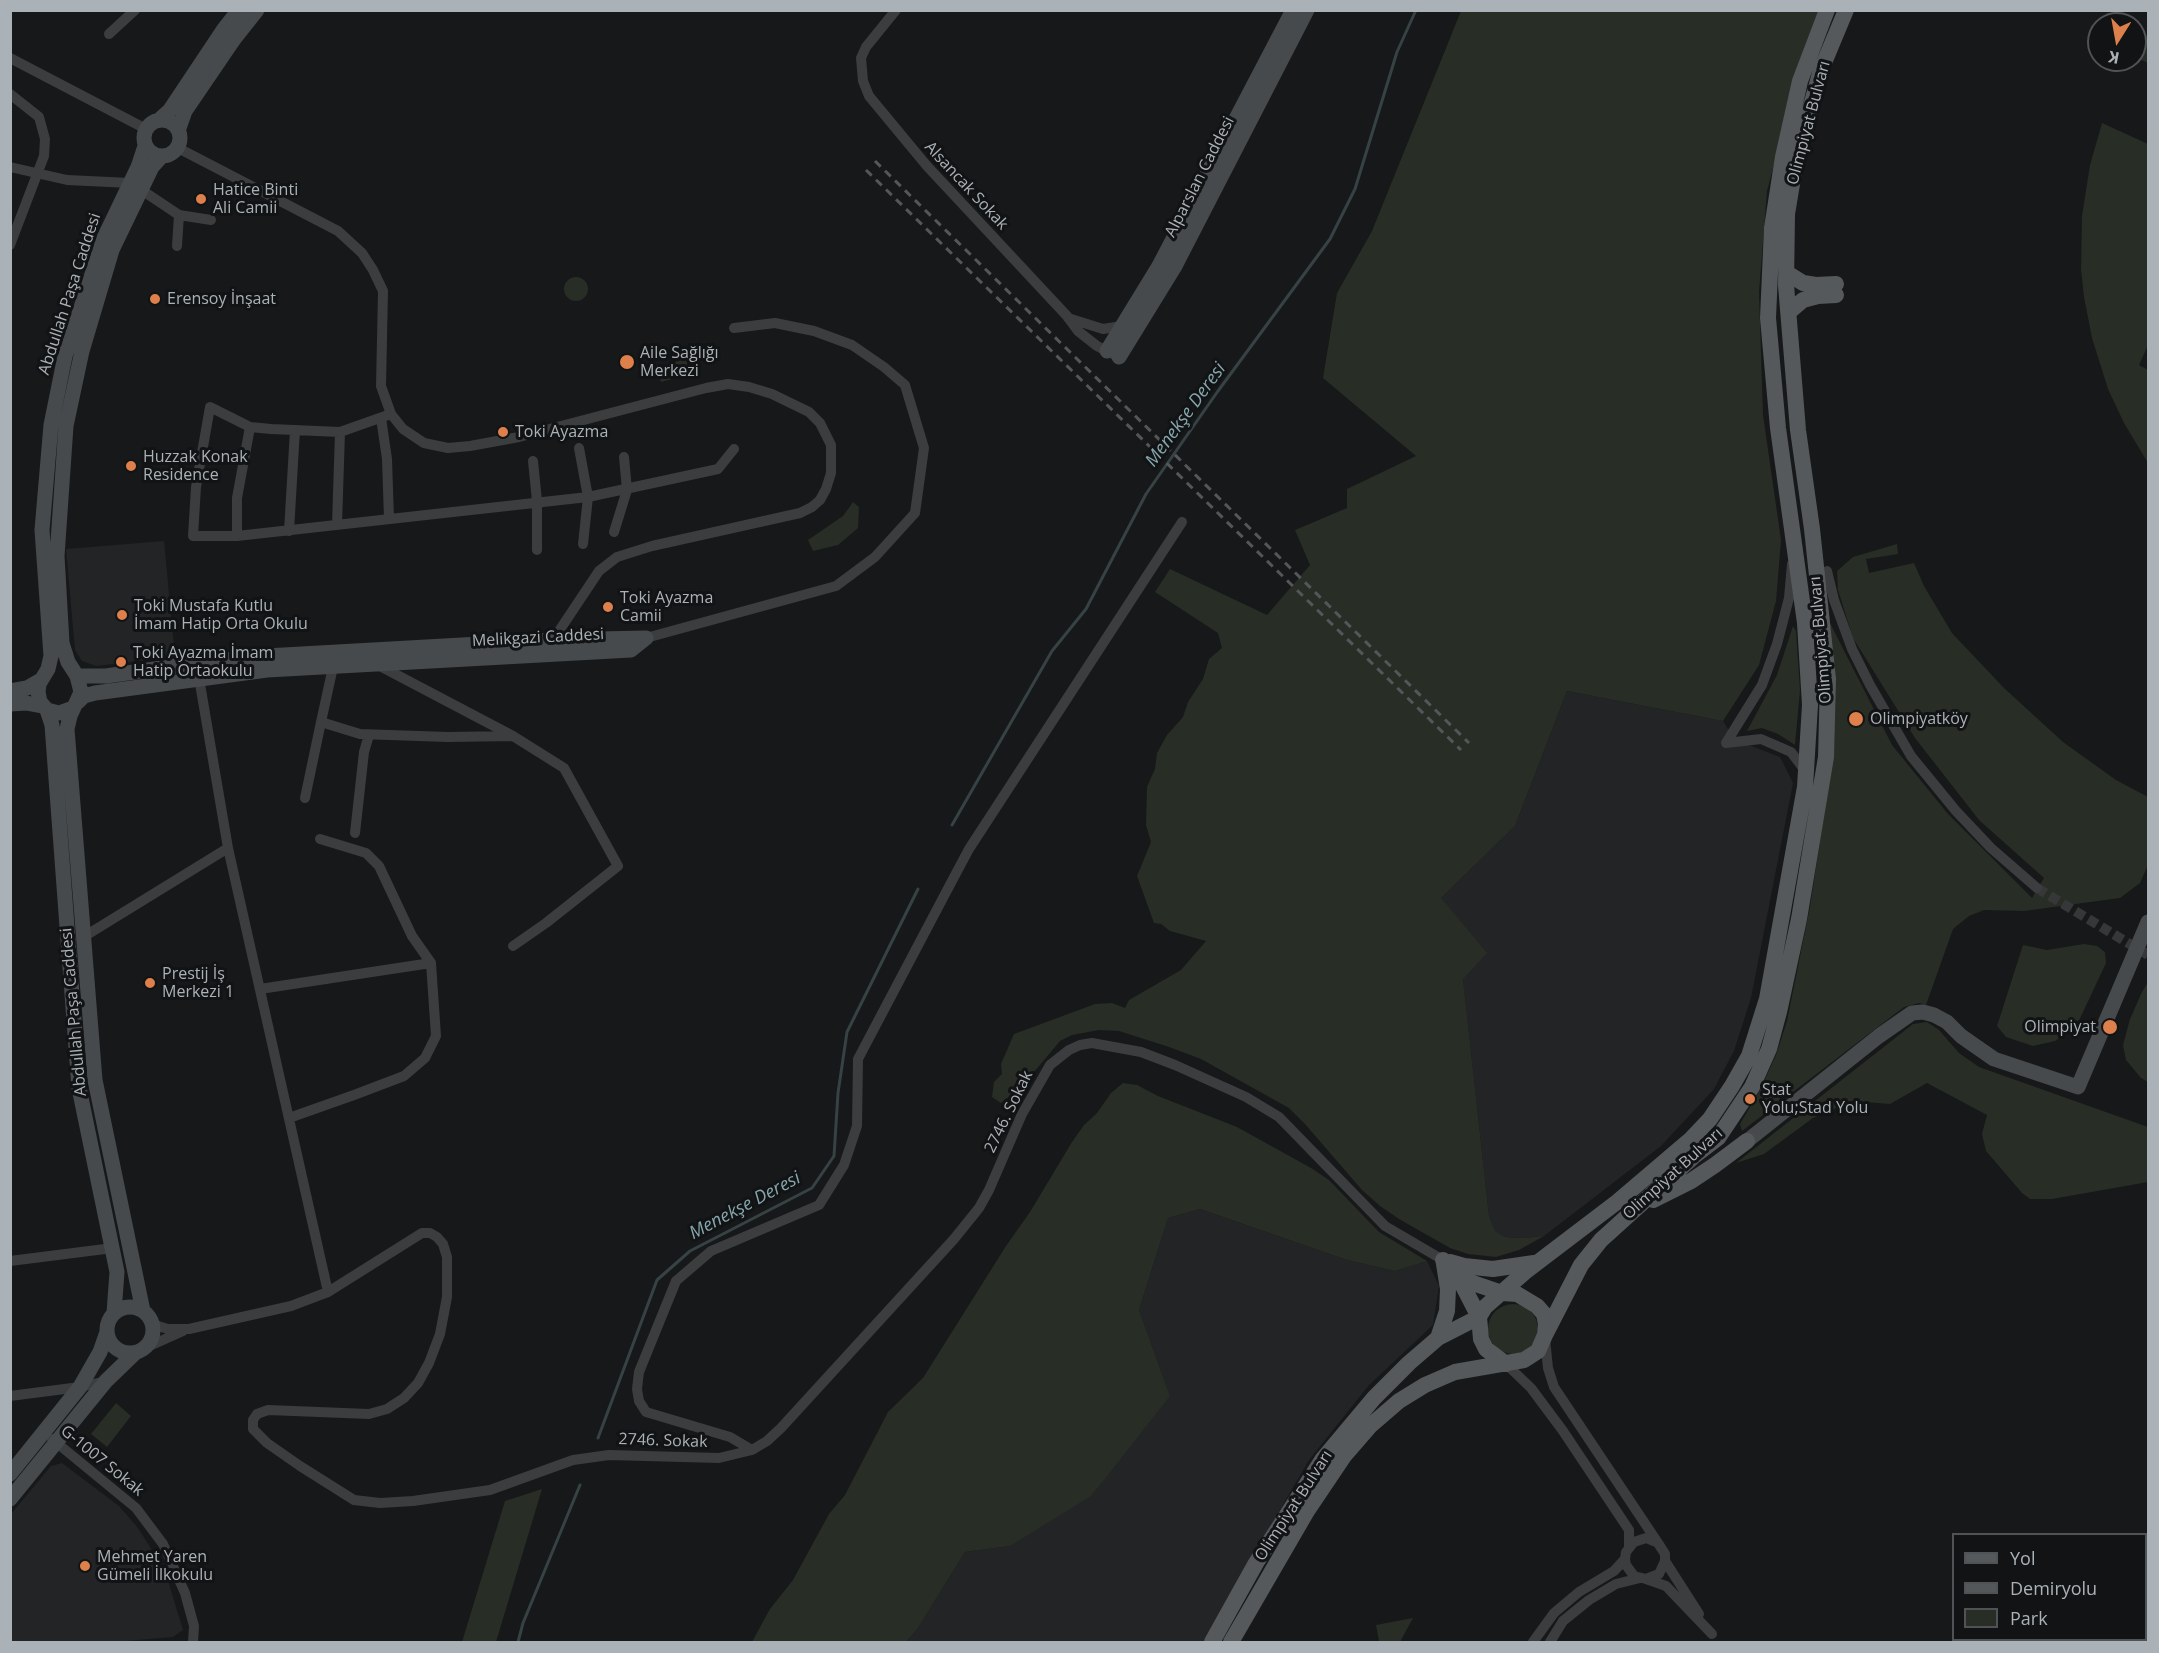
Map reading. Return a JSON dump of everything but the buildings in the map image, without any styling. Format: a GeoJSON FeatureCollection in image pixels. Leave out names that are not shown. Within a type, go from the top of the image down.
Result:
{"type":"FeatureCollection","features":[{"type":"Feature","properties":{"kind":"main road"},"geometry":{"type":"LineString","coordinates":[[239,10],[170,110],[146,129],[145,146],[151,152],[162,156],[173,153],[178,148],[181,137],[179,128],[185,111],[257,10]]}},
{"type":"Feature","properties":{"kind":"main road","name":"Alparslan Caddesi"},"geometry":{"type":"LineString","coordinates":[[1113,354],[1122,326],[1159,267],[1293,10]]}},
{"type":"Feature","properties":{"kind":"main road","name":"Alparslan Caddesi"},"geometry":{"type":"LineString","coordinates":[[1113,354],[1175,266],[1307,10]]}},
{"type":"Feature","properties":{"kind":"main road","name":"Olimpiyat Bulvarı"},"geometry":{"type":"LineString","coordinates":[[1502,1293],[1666,1162],[1710,1119],[1749,1056],[1767,999],[1806,772],[1809,694],[1805,623],[1778,428],[1768,318],[1772,228],[1783,157],[1800,81],[1827,10]]}},
{"type":"Feature","properties":{"kind":"main road","name":"Olimpiyat Bulvarı"},"geometry":{"type":"LineString","coordinates":[[1545,1335],[1581,1265],[1601,1240],[1693,1157],[1718,1138],[1752,1087],[1769,1049],[1799,919],[1826,757],[1828,679],[1812,529],[1798,430],[1788,312],[1787,214],[1796,160],[1821,70],[1846,10]]}},
{"type":"Feature","properties":{"kind":"main road"},"geometry":{"type":"LineString","coordinates":[[160,119],[179,128]]}},
{"type":"Feature","properties":{"kind":"main road","name":"Abdullah Paşa Caddesi"},"geometry":{"type":"LineString","coordinates":[[145,146],[135,186],[112,250],[82,351],[66,426],[57,556],[62,643],[65,656],[75,674],[81,692],[67,729],[95,1080],[148,1316]]}},
{"type":"Feature","properties":{"kind":"main road","name":"Abdullah Paşa Caddesi"},"geometry":{"type":"LineString","coordinates":[[114,1313],[117,1272],[79,1088],[52,725],[38,692],[51,656],[42,530],[51,424],[65,356],[104,238],[135,186],[162,156]]}},
{"type":"Feature","properties":{"kind":"main road"},"geometry":{"type":"LineString","coordinates":[[1787,273],[1803,283],[1836,290],[1803,300],[1788,312]]}},
{"type":"Feature","properties":{"kind":"main road","name":"Melikgazi Caddesi"},"geometry":{"type":"LineString","coordinates":[[75,674],[106,675],[266,656],[377,658],[551,647],[631,650],[646,638]]}},
{"type":"Feature","properties":{"kind":"main road","name":"Melikgazi Caddesi"},"geometry":{"type":"LineString","coordinates":[[75,705],[84,696],[96,693],[267,670],[333,667],[377,658]]}},
{"type":"Feature","properties":{"kind":"main road"},"geometry":{"type":"LineString","coordinates":[[10,691],[27,688],[56,669],[75,674]]}},
{"type":"Feature","properties":{"kind":"main road"},"geometry":{"type":"LineString","coordinates":[[10,704],[26,703],[59,713],[75,705]]}},
{"type":"Feature","properties":{"kind":"main road"},"geometry":{"type":"LineString","coordinates":[[1634,1210],[1690,1181],[1715,1165],[1879,1036],[1912,1013],[1923,1012],[1947,1022],[1967,1041],[1994,1059],[2078,1087],[2148,922]]}},
{"type":"Feature","properties":{"kind":"main road"},"geometry":{"type":"LineString","coordinates":[[1726,1125],[1728,1134],[1736,1140],[1747,1141]]}},
{"type":"Feature","properties":{"kind":"main road"},"geometry":{"type":"LineString","coordinates":[[1666,1162],[1693,1157],[1747,1141]]}},
{"type":"Feature","properties":{"kind":"main road"},"geometry":{"type":"LineString","coordinates":[[1443,1260],[1485,1269],[1537,1263]]}},
{"type":"Feature","properties":{"kind":"main road"},"geometry":{"type":"LineString","coordinates":[[1443,1260],[1467,1281],[1502,1293],[1517,1293],[1537,1306],[1544,1314],[1545,1335],[1538,1351],[1524,1360],[1506,1364],[1486,1349],[1481,1339],[1479,1317],[1462,1284],[1443,1260]]}},
{"type":"Feature","properties":{"kind":"main road"},"geometry":{"type":"LineString","coordinates":[[1438,1338],[1447,1311],[1448,1289],[1443,1260]]}},
{"type":"Feature","properties":{"kind":"main road"},"geometry":{"type":"LineString","coordinates":[[1479,1317],[1485,1307],[1502,1293]]}},
{"type":"Feature","properties":{"kind":"main road"},"geometry":{"type":"LineString","coordinates":[[10,1474],[51,1438],[106,1381],[140,1350],[153,1333],[148,1316],[128,1306],[114,1313],[109,1319],[100,1352],[51,1438],[10,1499]]}},
{"type":"Feature","properties":{"kind":"main road","name":"Olimpiyat Bulvarı"},"geometry":{"type":"LineString","coordinates":[[1212,1642],[1256,1563],[1322,1460],[1374,1398],[1438,1338],[1479,1317]]}},
{"type":"Feature","properties":{"kind":"main road"},"geometry":{"type":"LineString","coordinates":[[107,1332],[117,1349],[129,1353],[140,1350]]}},
{"type":"Feature","properties":{"kind":"main road","name":"Olimpiyat Bulvarı"},"geometry":{"type":"LineString","coordinates":[[1231,1642],[1307,1511],[1344,1456],[1370,1426],[1399,1401],[1425,1385],[1455,1372],[1506,1364]]}},
{"type":"Feature","properties":{"kind":"street"},"geometry":{"type":"LineString","coordinates":[[109,34],[135,10]]}},
{"type":"Feature","properties":{"kind":"street","name":"Alsancak Sokak"},"geometry":{"type":"LineString","coordinates":[[896,10],[866,47],[861,58],[863,81],[869,96],[927,166],[1078,331],[1096,346],[1113,354]]}},
{"type":"Feature","properties":{"kind":"street"},"geometry":{"type":"LineString","coordinates":[[12,63],[146,129]]}},
{"type":"Feature","properties":{"kind":"street"},"geometry":{"type":"LineString","coordinates":[[10,94],[39,117],[45,139],[44,156],[10,246]]}},
{"type":"Feature","properties":{"kind":"street"},"geometry":{"type":"LineString","coordinates":[[178,148],[338,231],[362,253],[383,291],[381,386],[386,416],[389,519]]}},
{"type":"Feature","properties":{"kind":"street"},"geometry":{"type":"LineString","coordinates":[[10,167],[67,180],[135,186],[179,215],[211,220]]}},
{"type":"Feature","properties":{"kind":"street"},"geometry":{"type":"LineString","coordinates":[[177,246],[179,215]]}},
{"type":"Feature","properties":{"kind":"street"},"geometry":{"type":"LineString","coordinates":[[1068,318],[1103,329],[1122,326]]}},
{"type":"Feature","properties":{"kind":"street"},"geometry":{"type":"LineString","coordinates":[[646,638],[837,586],[875,557],[915,513],[924,448],[905,385],[852,345],[814,331],[775,323],[734,328]]}},
{"type":"Feature","properties":{"kind":"street"},"geometry":{"type":"LineString","coordinates":[[386,416],[424,443],[448,448],[519,437],[706,388],[738,384],[772,394],[794,404],[809,412],[820,423],[831,445],[831,474],[820,500],[812,507],[800,513],[652,546],[617,557],[599,571],[551,647]]}},
{"type":"Feature","properties":{"kind":"street"},"geometry":{"type":"LineString","coordinates":[[386,416],[340,432],[295,430],[250,427],[210,407],[196,487],[193,536],[237,536],[289,531],[588,497],[718,469],[734,449]]}},
{"type":"Feature","properties":{"kind":"street"},"geometry":{"type":"LineString","coordinates":[[237,536],[237,498],[250,427]]}},
{"type":"Feature","properties":{"kind":"street"},"geometry":{"type":"LineString","coordinates":[[289,531],[295,430]]}},
{"type":"Feature","properties":{"kind":"street"},"geometry":{"type":"LineString","coordinates":[[337,525],[340,432]]}},
{"type":"Feature","properties":{"kind":"street"},"geometry":{"type":"LineString","coordinates":[[579,448],[588,497],[583,544]]}},
{"type":"Feature","properties":{"kind":"street"},"geometry":{"type":"LineString","coordinates":[[615,532],[627,490],[624,457]]}},
{"type":"Feature","properties":{"kind":"street"},"geometry":{"type":"LineString","coordinates":[[533,460],[537,501],[537,550]]}},
{"type":"Feature","properties":{"kind":"street"},"geometry":{"type":"LineString","coordinates":[[752,1450],[730,1437],[646,1412],[639,1401],[637,1389],[639,1372],[676,1281],[711,1251],[819,1205],[844,1166],[857,1126],[858,1059],[952,879],[969,849],[1182,522]]}},
{"type":"Feature","properties":{"kind":"street"},"geometry":{"type":"LineString","coordinates":[[1794,533],[1789,598],[1777,644],[1762,686],[1726,743],[1761,739],[1791,752],[1806,772]]}},
{"type":"Feature","properties":{"kind":"street"},"geometry":{"type":"LineString","coordinates":[[1827,571],[1834,600],[1852,649],[1911,756],[1956,811],[1991,848],[2037,888]]}},
{"type":"Feature","properties":{"kind":"street"},"geometry":{"type":"LineString","coordinates":[[377,658],[543,753],[564,768],[618,866],[513,946]]}},
{"type":"Feature","properties":{"kind":"street"},"geometry":{"type":"LineString","coordinates":[[305,798],[333,667]]}},
{"type":"Feature","properties":{"kind":"street"},"geometry":{"type":"LineString","coordinates":[[199,678],[228,848],[328,1292]]}},
{"type":"Feature","properties":{"kind":"street"},"geometry":{"type":"LineString","coordinates":[[321,722],[369,735],[513,736]]}},
{"type":"Feature","properties":{"kind":"street"},"geometry":{"type":"LineString","coordinates":[[355,833],[364,752],[369,735]]}},
{"type":"Feature","properties":{"kind":"street"},"geometry":{"type":"LineString","coordinates":[[289,1118],[404,1076],[425,1058],[436,1036],[431,963],[412,936],[379,866],[366,853],[320,839]]}},
{"type":"Feature","properties":{"kind":"street"},"geometry":{"type":"LineString","coordinates":[[85,936],[228,848]]}},
{"type":"Feature","properties":{"kind":"street"},"geometry":{"type":"LineString","coordinates":[[260,989],[431,963]]}},
{"type":"Feature","properties":{"kind":"street","name":"2746. Sokak"},"geometry":{"type":"LineString","coordinates":[[189,1329],[291,1306],[328,1292],[422,1233],[430,1233],[443,1244],[447,1257],[448,1277],[440,1334],[429,1363],[418,1383],[404,1398],[387,1409],[369,1414],[268,1410],[258,1414],[253,1420],[253,1429],[267,1443],[354,1500],[380,1503],[413,1501],[490,1490],[573,1460],[609,1455],[719,1458],[752,1450],[767,1441],[781,1428],[960,1232],[979,1208],[989,1190],[1022,1114],[1050,1065],[1057,1058],[1080,1045],[1092,1043],[1141,1052],[1195,1073],[1246,1097],[1279,1117],[1385,1226],[1443,1260]]}},
{"type":"Feature","properties":{"kind":"street"},"geometry":{"type":"LineString","coordinates":[[10,1261],[113,1248]]}},
{"type":"Feature","properties":{"kind":"street"},"geometry":{"type":"LineString","coordinates":[[148,1316],[158,1326],[168,1329],[189,1329]]}},
{"type":"Feature","properties":{"kind":"street"},"geometry":{"type":"LineString","coordinates":[[140,1350],[189,1329]]}},
{"type":"Feature","properties":{"kind":"street"},"geometry":{"type":"LineString","coordinates":[[1545,1335],[1548,1368],[1554,1387],[1665,1554],[1665,1561],[1659,1574],[1616,1584],[1589,1600],[1563,1621],[1550,1642]]}},
{"type":"Feature","properties":{"kind":"street"},"geometry":{"type":"LineString","coordinates":[[1506,1364],[1531,1388],[1563,1431],[1629,1530],[1629,1546],[1625,1558],[1614,1571],[1579,1592],[1554,1613],[1533,1642]]}},
{"type":"Feature","properties":{"kind":"street"},"geometry":{"type":"LineString","coordinates":[[10,1396],[80,1387],[106,1381]]}},
{"type":"Feature","properties":{"kind":"street","name":"G-1007 Sokak"},"geometry":{"type":"LineString","coordinates":[[51,1438],[136,1508],[163,1544],[185,1593],[194,1626],[193,1642]]}},
{"type":"Feature","properties":{"kind":"street"},"geometry":{"type":"LineString","coordinates":[[1629,1546],[1646,1538],[1658,1543]]}},
{"type":"Feature","properties":{"kind":"street"},"geometry":{"type":"LineString","coordinates":[[1625,1558],[1629,1571],[1643,1579],[1666,1586],[1712,1634],[1665,1561]]}},
{"type":"Feature","properties":{"kind":"shaded area","name":"Toki Mustafa Kutlu İmam Hatip Orta Okulu"},"geometry":{"type":"Polygon","coordinates":[[[164,541],[175,657],[96,666],[82,661],[75,650],[66,549],[164,541]]]}},
{"type":"Feature","properties":{"kind":"shaded area"},"geometry":{"type":"Polygon","coordinates":[[[1567,691],[1723,721],[1731,734],[1749,745],[1780,757],[1793,783],[1751,998],[1734,1051],[1714,1089],[1661,1146],[1544,1236],[1505,1237],[1495,1232],[1489,1216],[1463,979],[1441,898],[1515,826],[1567,691]]]}},
{"type":"Feature","properties":{"kind":"shaded area"},"geometry":{"type":"Polygon","coordinates":[[[1200,1209],[1347,1260],[1395,1271],[1427,1261],[1439,1286],[1433,1325],[1369,1385],[1309,1460],[1203,1642],[906,1642],[918,1628],[965,1552],[1010,1546],[1170,1396],[1139,1310],[1168,1218],[1200,1209]]]}},
{"type":"Feature","properties":{"kind":"shaded area","name":"Mehmet Yaren Gümeli İlkokulu"},"geometry":{"type":"Polygon","coordinates":[[[62,1463],[119,1506],[138,1528],[169,1584],[183,1630],[173,1637],[113,1642],[11,1642],[11,1514],[51,1466],[62,1463]]]}},
{"type":"Feature","properties":{"kind":"green space"},"geometry":{"type":"Polygon","coordinates":[[[1461,11],[1820,11],[1788,111],[1767,191],[1759,292],[1763,415],[1781,540],[1776,601],[1759,665],[1723,721],[1567,691],[1515,826],[1441,898],[1487,953],[1463,979],[1489,1216],[1495,1231],[1505,1237],[1544,1236],[1519,1250],[1496,1257],[1468,1254],[1450,1248],[1380,1206],[1362,1190],[1289,1108],[1201,1059],[1119,1031],[1099,1030],[1072,1035],[1060,1041],[1015,1092],[1001,1103],[992,1097],[994,1082],[1002,1074],[1001,1064],[1014,1034],[1095,1004],[1112,1003],[1125,1008],[1129,1000],[1181,970],[1206,941],[1170,931],[1161,924],[1154,923],[1137,876],[1151,842],[1146,825],[1147,787],[1155,769],[1157,753],[1167,735],[1183,717],[1188,702],[1203,679],[1209,659],[1222,648],[1218,633],[1155,592],[1170,569],[1267,615],[1310,565],[1295,530],[1347,508],[1347,489],[1416,456],[1323,378],[1337,293],[1372,231],[1461,11]]]}},
{"type":"Feature","properties":{"kind":"green space"},"geometry":{"type":"Polygon","coordinates":[[[2148,33],[2148,63],[2147,63],[2148,33]]]}},
{"type":"Feature","properties":{"kind":"green space"},"geometry":{"type":"Polygon","coordinates":[[[2102,123],[2148,144],[2148,345],[2139,365],[2148,370],[2148,463],[2124,423],[2108,389],[2092,338],[2084,297],[2081,269],[2082,216],[2090,165],[2102,123]]]}},
{"type":"Feature","properties":{"kind":"green space"},"geometry":{"type":"Polygon","coordinates":[[[576,277],[585,280],[588,289],[585,298],[576,301],[567,298],[564,289],[567,280],[576,277]]]}},
{"type":"Feature","properties":{"kind":"green space"},"geometry":{"type":"Polygon","coordinates":[[[686,359],[690,374],[661,382],[657,367],[686,359]]]}},
{"type":"Feature","properties":{"kind":"green space"},"geometry":{"type":"Polygon","coordinates":[[[853,502],[859,507],[858,528],[838,545],[813,551],[808,540],[843,516],[853,502]]]}},
{"type":"Feature","properties":{"kind":"green space"},"geometry":{"type":"Polygon","coordinates":[[[1897,544],[1898,554],[1866,559],[1869,573],[1914,563],[1924,586],[1952,633],[2004,688],[2063,742],[2116,780],[2148,797],[2148,865],[2140,883],[2120,898],[2024,911],[1984,910],[1969,916],[1953,929],[1926,1005],[1919,1003],[1904,1007],[1742,1131],[1740,1124],[1760,1090],[1776,1055],[1787,1021],[1810,907],[1829,781],[1828,619],[1892,745],[1948,814],[2032,898],[2044,878],[1979,820],[1915,738],[1853,638],[1838,590],[1837,571],[1853,557],[1897,544]]]}},
{"type":"Feature","properties":{"kind":"green space"},"geometry":{"type":"Polygon","coordinates":[[[1793,626],[1796,631],[1800,690],[1795,745],[1778,734],[1762,728],[1747,731],[1777,675],[1793,626]]]}},
{"type":"Feature","properties":{"kind":"green space"},"geometry":{"type":"Polygon","coordinates":[[[2084,944],[2097,946],[2105,952],[2106,963],[2076,1027],[2055,1041],[2033,1046],[2006,1037],[1997,1026],[2023,945],[2047,950],[2084,944]]]}},
{"type":"Feature","properties":{"kind":"green space"},"geometry":{"type":"Polygon","coordinates":[[[2148,982],[2148,1082],[2141,1078],[2126,1060],[2123,1045],[2130,1019],[2148,982]]]}},
{"type":"Feature","properties":{"kind":"green space"},"geometry":{"type":"Polygon","coordinates":[[[1927,1022],[1939,1030],[1959,1053],[1979,1067],[2148,1127],[2148,1182],[2052,1199],[2030,1199],[2022,1193],[1986,1151],[1982,1134],[1987,1115],[1927,1083],[1890,1104],[1852,1101],[1813,1118],[1764,1154],[1736,1163],[1913,1024],[1927,1022]]]}},
{"type":"Feature","properties":{"kind":"green space"},"geometry":{"type":"Polygon","coordinates":[[[1123,1083],[1137,1085],[1158,1096],[1237,1127],[1311,1168],[1329,1180],[1379,1232],[1427,1261],[1395,1271],[1347,1260],[1200,1209],[1168,1218],[1139,1310],[1170,1396],[1091,1496],[1010,1546],[965,1552],[918,1628],[906,1642],[752,1642],[770,1609],[793,1580],[829,1514],[845,1495],[888,1412],[923,1378],[1030,1212],[1072,1142],[1111,1093],[1123,1083]]]}},
{"type":"Feature","properties":{"kind":"green space"},"geometry":{"type":"Polygon","coordinates":[[[1508,1304],[1518,1304],[1531,1311],[1538,1324],[1538,1334],[1531,1347],[1518,1354],[1508,1354],[1499,1350],[1492,1343],[1488,1334],[1488,1324],[1492,1315],[1499,1308],[1508,1304]]]}},
{"type":"Feature","properties":{"kind":"green space"},"geometry":{"type":"Polygon","coordinates":[[[116,1403],[131,1416],[107,1447],[91,1434],[116,1403]]]}},
{"type":"Feature","properties":{"kind":"green space"},"geometry":{"type":"Polygon","coordinates":[[[542,1489],[496,1642],[462,1642],[505,1501],[542,1489]]]}},
{"type":"Feature","properties":{"kind":"green space"},"geometry":{"type":"Polygon","coordinates":[[[1413,1618],[1400,1642],[1379,1641],[1376,1625],[1413,1618]]]}},
{"type":"Feature","properties":{"kind":"waterway","name":"Menekşe Deresi"},"geometry":{"type":"LineString","coordinates":[[952,825],[1052,651],[1086,609],[1146,494],[1218,391],[1330,239],[1355,189],[1397,52],[1416,10]]}},
{"type":"Feature","properties":{"kind":"waterway","name":"Menekşe Deresi"},"geometry":{"type":"LineString","coordinates":[[598,1438],[657,1280],[690,1251],[812,1188],[834,1156],[838,1093],[847,1032],[918,889]]}},
{"type":"Feature","properties":{"kind":"waterway","name":"Menekşe Deresi"},"geometry":{"type":"LineString","coordinates":[[518,1642],[523,1623],[580,1485]]}},
{"type":"Feature","properties":{"kind":"tunnel"},"geometry":{"type":"LineString","coordinates":[[2037,888],[2148,955]]}},
{"type":"Feature","properties":{"kind":"railway"},"geometry":{"type":"LineString","coordinates":[[875,161],[1469,743]]}},
{"type":"Feature","properties":{"kind":"railway"},"geometry":{"type":"LineString","coordinates":[[866,170],[1461,750]]}},
{"type":"Feature","properties":{"kind":"place","name":"Hatice Binti Ali Camii"},"geometry":{"type":"Point","coordinates":[201,199]}},
{"type":"Feature","properties":{"kind":"place","name":"Erensoy İnşaat"},"geometry":{"type":"Point","coordinates":[155,299]}},
{"type":"Feature","properties":{"kind":"place","name":"Aile Sağlığı Merkezi"},"geometry":{"type":"Point","coordinates":[627,362]}},
{"type":"Feature","properties":{"kind":"place","name":"Toki Ayazma"},"geometry":{"type":"Point","coordinates":[503,432]}},
{"type":"Feature","properties":{"kind":"place","name":"Huzzak Konak Residence"},"geometry":{"type":"Point","coordinates":[131,466]}},
{"type":"Feature","properties":{"kind":"place","name":"Toki Ayazma Camii"},"geometry":{"type":"Point","coordinates":[608,607]}},
{"type":"Feature","properties":{"kind":"place","name":"Toki Mustafa Kutlu İmam Hatip Orta Okulu"},"geometry":{"type":"Point","coordinates":[122,615]}},
{"type":"Feature","properties":{"kind":"place","name":"Toki Ayazma İmam Hatip Ortaokulu"},"geometry":{"type":"Point","coordinates":[121,662]}},
{"type":"Feature","properties":{"kind":"place","name":"Olimpiyatköy"},"geometry":{"type":"Point","coordinates":[1856,719]}},
{"type":"Feature","properties":{"kind":"place","name":"Prestij İş Merkezi 1"},"geometry":{"type":"Point","coordinates":[150,983]}},
{"type":"Feature","properties":{"kind":"place","name":"Olimpiyat"},"geometry":{"type":"Point","coordinates":[2110,1027]}},
{"type":"Feature","properties":{"kind":"place","name":"Stat Yolu;Stad Yolu"},"geometry":{"type":"Point","coordinates":[1750,1099]}},
{"type":"Feature","properties":{"kind":"place","name":"Mehmet Yaren Gümeli İlkokulu"},"geometry":{"type":"Point","coordinates":[85,1566]}}]}
